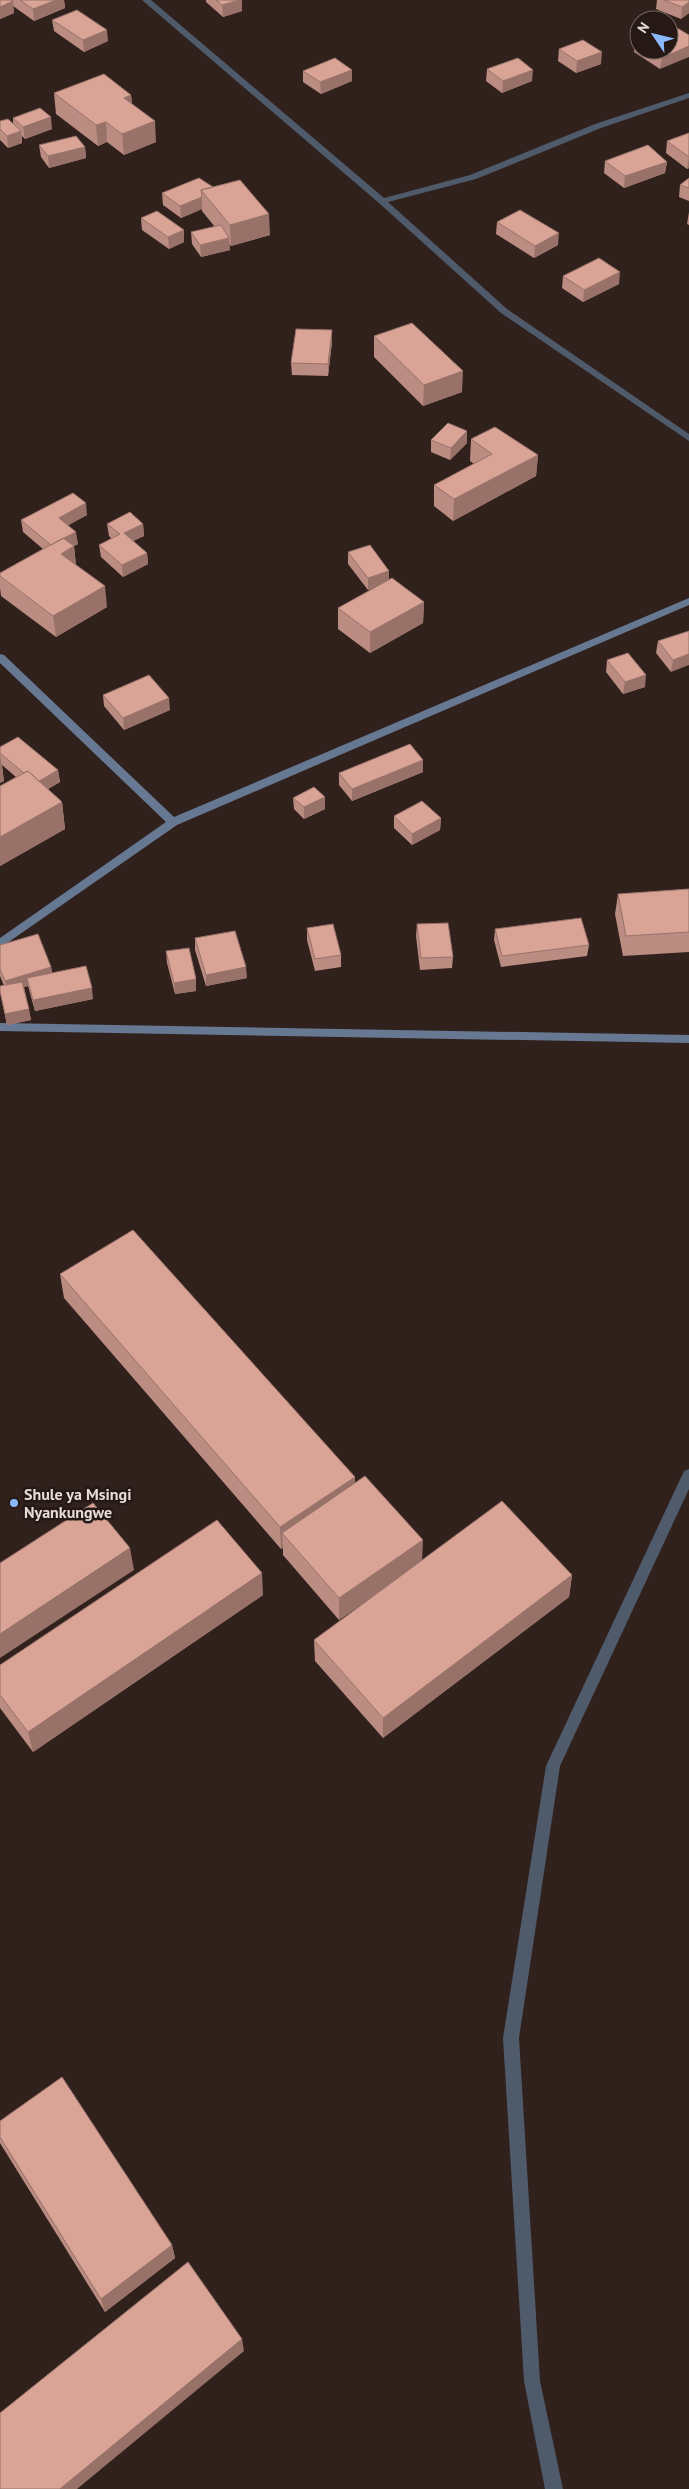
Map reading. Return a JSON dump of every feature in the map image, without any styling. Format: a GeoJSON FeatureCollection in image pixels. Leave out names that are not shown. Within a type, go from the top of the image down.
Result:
{"type":"FeatureCollection","features":[{"type":"Feature","properties":{"kind":"street"},"geometry":{"type":"LineString","coordinates":[[146,0],[382,201],[504,311],[689,438]]}},
{"type":"Feature","properties":{"kind":"street"},"geometry":{"type":"LineString","coordinates":[[382,201],[473,177],[598,126],[689,95]]}},
{"type":"Feature","properties":{"kind":"street"},"geometry":{"type":"LineString","coordinates":[[0,944],[173,822],[689,601]]}},
{"type":"Feature","properties":{"kind":"street"},"geometry":{"type":"LineString","coordinates":[[0,657],[173,822]]}},
{"type":"Feature","properties":{"kind":"street"},"geometry":{"type":"LineString","coordinates":[[0,1027],[689,1039]]}},
{"type":"Feature","properties":{"kind":"street"},"geometry":{"type":"LineString","coordinates":[[554,2489],[532,2381],[511,2038],[553,1766],[689,1474]]}},
{"type":"Feature","properties":{"kind":"building"},"geometry":{"type":"Polygon","coordinates":[[[0,0],[11,0],[13,1],[0,7],[0,0]]]}},
{"type":"Feature","properties":{"kind":"building"},"geometry":{"type":"Polygon","coordinates":[[[20,0],[56,0],[33,9],[20,0]]]}},
{"type":"Feature","properties":{"kind":"building"},"geometry":{"type":"Polygon","coordinates":[[[216,0],[239,0],[222,5],[216,0]]]}},
{"type":"Feature","properties":{"kind":"building"},"geometry":{"type":"Polygon","coordinates":[[[664,0],[689,0],[689,2],[682,7],[664,0]]]}},
{"type":"Feature","properties":{"kind":"building"},"geometry":{"type":"Polygon","coordinates":[[[77,10],[107,30],[83,40],[52,20],[77,10]]]}},
{"type":"Feature","properties":{"kind":"building"},"geometry":{"type":"Polygon","coordinates":[[[679,29],[689,35],[689,46],[679,50],[679,29]]]}},
{"type":"Feature","properties":{"kind":"building"},"geometry":{"type":"Polygon","coordinates":[[[583,40],[602,52],[577,61],[559,49],[583,40]]]}},
{"type":"Feature","properties":{"kind":"building"},"geometry":{"type":"Polygon","coordinates":[[[335,58],[352,70],[320,82],[303,71],[335,58]]]}},
{"type":"Feature","properties":{"kind":"building"},"geometry":{"type":"Polygon","coordinates":[[[518,58],[533,70],[503,81],[487,69],[518,58]]]}},
{"type":"Feature","properties":{"kind":"building"},"geometry":{"type":"Polygon","coordinates":[[[104,74],[131,95],[124,98],[155,121],[122,134],[106,122],[96,125],[54,93],[104,74]]]}},
{"type":"Feature","properties":{"kind":"building"},"geometry":{"type":"Polygon","coordinates":[[[40,108],[51,117],[23,127],[13,118],[40,108]]]}},
{"type":"Feature","properties":{"kind":"building"},"geometry":{"type":"Polygon","coordinates":[[[8,119],[21,131],[7,136],[0,129],[0,121],[8,119]]]}},
{"type":"Feature","properties":{"kind":"building"},"geometry":{"type":"Polygon","coordinates":[[[689,133],[689,157],[667,141],[689,133]]]}},
{"type":"Feature","properties":{"kind":"building"},"geometry":{"type":"Polygon","coordinates":[[[76,136],[85,147],[48,156],[39,145],[76,136]]]}},
{"type":"Feature","properties":{"kind":"building"},"geometry":{"type":"Polygon","coordinates":[[[648,145],[667,162],[625,176],[605,161],[648,145]]]}},
{"type":"Feature","properties":{"kind":"building"},"geometry":{"type":"Polygon","coordinates":[[[199,178],[213,187],[201,190],[202,197],[180,206],[162,193],[199,178]]]}},
{"type":"Feature","properties":{"kind":"building"},"geometry":{"type":"Polygon","coordinates":[[[689,178],[689,188],[680,185],[689,178]]]}},
{"type":"Feature","properties":{"kind":"building"},"geometry":{"type":"Polygon","coordinates":[[[240,180],[269,214],[230,225],[201,190],[240,180]]]}},
{"type":"Feature","properties":{"kind":"building"},"geometry":{"type":"Polygon","coordinates":[[[520,210],[559,233],[535,246],[497,222],[520,210]]]}},
{"type":"Feature","properties":{"kind":"building"},"geometry":{"type":"Polygon","coordinates":[[[157,211],[184,230],[168,237],[141,218],[157,211]]]}},
{"type":"Feature","properties":{"kind":"building"},"geometry":{"type":"Polygon","coordinates":[[[221,225],[229,238],[200,245],[191,232],[221,225]]]}},
{"type":"Feature","properties":{"kind":"building"},"geometry":{"type":"Polygon","coordinates":[[[599,258],[620,272],[584,290],[563,276],[599,258]]]}},
{"type":"Feature","properties":{"kind":"building"},"geometry":{"type":"Polygon","coordinates":[[[412,323],[463,371],[424,385],[374,336],[412,323]]]}},
{"type":"Feature","properties":{"kind":"building"},"geometry":{"type":"Polygon","coordinates":[[[296,329],[332,330],[328,364],[291,363],[296,329]]]}},
{"type":"Feature","properties":{"kind":"building"},"geometry":{"type":"Polygon","coordinates":[[[448,423],[467,431],[451,448],[431,440],[448,423]]]}},
{"type":"Feature","properties":{"kind":"building"},"geometry":{"type":"Polygon","coordinates":[[[495,427],[538,455],[454,499],[434,485],[492,454],[471,439],[495,427]]]}},
{"type":"Feature","properties":{"kind":"building"},"geometry":{"type":"Polygon","coordinates":[[[73,493],[86,503],[59,518],[76,532],[51,545],[21,520],[73,493]]]}},
{"type":"Feature","properties":{"kind":"building"},"geometry":{"type":"Polygon","coordinates":[[[130,512],[143,524],[124,533],[147,553],[122,565],[99,545],[120,534],[107,524],[130,512]]]}},
{"type":"Feature","properties":{"kind":"building"},"geometry":{"type":"Polygon","coordinates":[[[63,538],[74,546],[61,554],[105,586],[53,616],[0,576],[0,573],[63,538]]]}},
{"type":"Feature","properties":{"kind":"building"},"geometry":{"type":"Polygon","coordinates":[[[370,545],[389,571],[368,578],[348,552],[370,545]]]}},
{"type":"Feature","properties":{"kind":"building"},"geometry":{"type":"Polygon","coordinates":[[[392,578],[424,602],[370,632],[338,608],[392,578]]]}},
{"type":"Feature","properties":{"kind":"building"},"geometry":{"type":"Polygon","coordinates":[[[689,631],[689,654],[673,660],[658,641],[689,631]]]}},
{"type":"Feature","properties":{"kind":"building"},"geometry":{"type":"Polygon","coordinates":[[[628,653],[646,675],[625,682],[607,660],[628,653]]]}},
{"type":"Feature","properties":{"kind":"building"},"geometry":{"type":"Polygon","coordinates":[[[149,675],[169,698],[123,718],[103,695],[149,675]]]}},
{"type":"Feature","properties":{"kind":"building"},"geometry":{"type":"Polygon","coordinates":[[[18,737],[58,770],[39,781],[28,771],[24,773],[0,753],[0,747],[18,737]]]}},
{"type":"Feature","properties":{"kind":"building"},"geometry":{"type":"Polygon","coordinates":[[[410,744],[423,760],[352,789],[339,773],[410,744]]]}},
{"type":"Feature","properties":{"kind":"building"},"geometry":{"type":"Polygon","coordinates":[[[28,771],[62,802],[0,837],[0,786],[28,771]]]}},
{"type":"Feature","properties":{"kind":"building"},"geometry":{"type":"Polygon","coordinates":[[[314,787],[325,797],[304,807],[293,798],[314,787]]]}},
{"type":"Feature","properties":{"kind":"building"},"geometry":{"type":"Polygon","coordinates":[[[422,801],[441,818],[412,834],[394,816],[422,801]]]}},
{"type":"Feature","properties":{"kind":"building"},"geometry":{"type":"Polygon","coordinates":[[[689,889],[689,932],[626,936],[618,894],[689,889]]]}},
{"type":"Feature","properties":{"kind":"building"},"geometry":{"type":"Polygon","coordinates":[[[581,918],[589,945],[502,956],[495,929],[581,918]]]}},
{"type":"Feature","properties":{"kind":"building"},"geometry":{"type":"Polygon","coordinates":[[[448,923],[453,957],[421,958],[417,924],[448,923]]]}},
{"type":"Feature","properties":{"kind":"building"},"geometry":{"type":"Polygon","coordinates":[[[333,924],[341,955],[315,959],[307,928],[333,924]]]}},
{"type":"Feature","properties":{"kind":"building"},"geometry":{"type":"Polygon","coordinates":[[[235,931],[246,967],[206,975],[195,938],[235,931]]]}},
{"type":"Feature","properties":{"kind":"building"},"geometry":{"type":"Polygon","coordinates":[[[38,934],[51,967],[5,981],[0,969],[0,945],[38,934]]]}},
{"type":"Feature","properties":{"kind":"building"},"geometry":{"type":"Polygon","coordinates":[[[189,948],[196,979],[174,983],[166,951],[189,948]]]}},
{"type":"Feature","properties":{"kind":"building"},"geometry":{"type":"Polygon","coordinates":[[[86,966],[92,988],[33,1000],[27,978],[86,966]]]}},
{"type":"Feature","properties":{"kind":"building"},"geometry":{"type":"Polygon","coordinates":[[[22,982],[29,1009],[5,1014],[0,986],[22,982]]]}},
{"type":"Feature","properties":{"kind":"building"},"geometry":{"type":"Polygon","coordinates":[[[133,1230],[355,1477],[280,1527],[60,1274],[133,1230]]]}},
{"type":"Feature","properties":{"kind":"building"},"geometry":{"type":"Polygon","coordinates":[[[365,1476],[423,1540],[339,1598],[282,1533],[365,1476]]]}},
{"type":"Feature","properties":{"kind":"building"},"geometry":{"type":"Polygon","coordinates":[[[502,1501],[572,1575],[383,1718],[314,1640],[502,1501]]]}},
{"type":"Feature","properties":{"kind":"building"},"geometry":{"type":"Polygon","coordinates":[[[93,1503],[130,1548],[0,1634],[0,1563],[93,1503]]]}},
{"type":"Feature","properties":{"kind":"building"},"geometry":{"type":"Polygon","coordinates":[[[217,1520],[262,1573],[28,1732],[0,1695],[0,1665],[217,1520]]]}},
{"type":"Feature","properties":{"kind":"building"},"geometry":{"type":"Polygon","coordinates":[[[62,2077],[172,2245],[101,2299],[0,2137],[0,2121],[62,2077]]]}},
{"type":"Feature","properties":{"kind":"building"},"geometry":{"type":"Polygon","coordinates":[[[188,2262],[242,2339],[60,2489],[0,2489],[0,2413],[188,2262]]]}},
{"type":"Feature","properties":{"kind":"place","name":"Shule ya Msingi Nyankungwe"},"geometry":{"type":"Point","coordinates":[14,1503]}}]}
